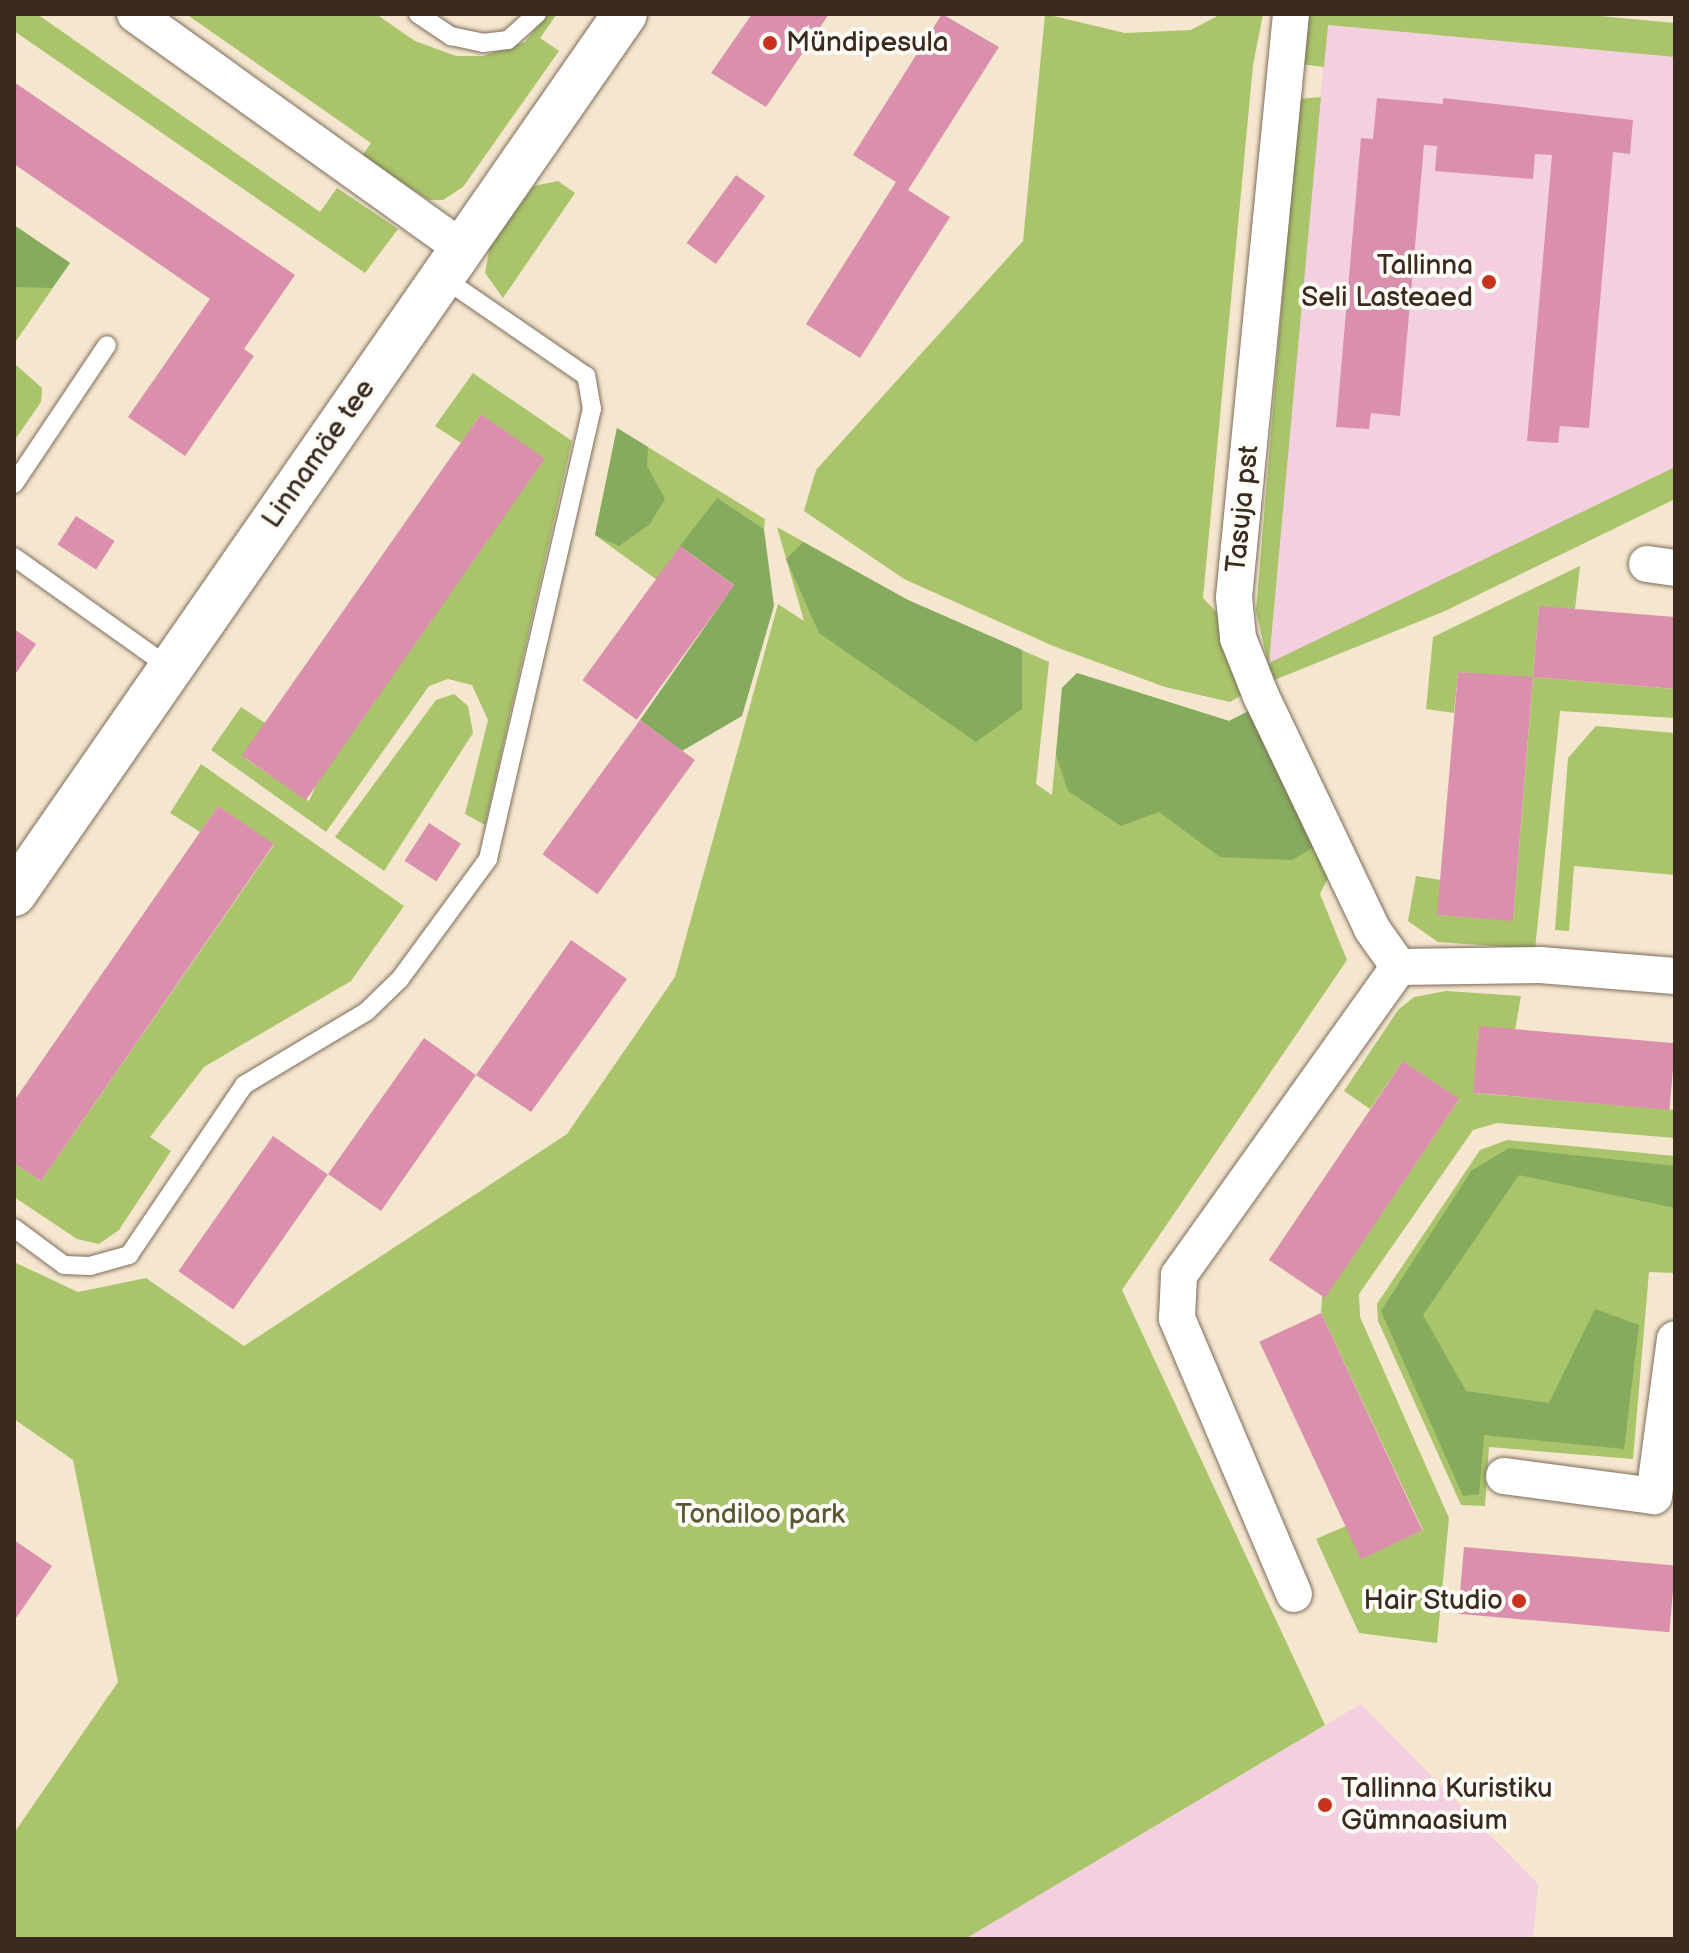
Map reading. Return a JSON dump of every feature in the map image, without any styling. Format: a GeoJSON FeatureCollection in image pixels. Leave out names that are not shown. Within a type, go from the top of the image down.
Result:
{"type":"FeatureCollection","features":[{"type":"Feature","properties":{"kind":"street"},"geometry":{"type":"LineString","coordinates":[[135,14],[452,263]]}},
{"type":"Feature","properties":{"kind":"street","name":"Linnamäe tee"},"geometry":{"type":"LineString","coordinates":[[14,894],[625,14]]}},
{"type":"Feature","properties":{"kind":"street","name":"Tasuja pst"},"geometry":{"type":"LineString","coordinates":[[1291,14],[1234,597],[1238,638],[1261,696],[1372,929],[1399,967]]}},
{"type":"Feature","properties":{"kind":"street"},"geometry":{"type":"LineString","coordinates":[[1294,1594],[1177,1318],[1179,1275],[1399,967],[1540,965],[1675,976]]}},
{"type":"Feature","properties":{"kind":"street"},"geometry":{"type":"LineString","coordinates":[[1504,1476],[1654,1496],[1675,1339]]}},
{"type":"Feature","properties":{"kind":"lane"},"geometry":{"type":"LineString","coordinates":[[418,14],[451,36],[483,43],[508,40],[537,14]]}},
{"type":"Feature","properties":{"kind":"lane"},"geometry":{"type":"LineString","coordinates":[[14,1228],[64,1265],[90,1266],[129,1255],[244,1085],[366,1012],[400,979],[488,859],[592,409],[586,376],[452,263]]}},
{"type":"Feature","properties":{"kind":"lane"},"geometry":{"type":"LineString","coordinates":[[14,484],[107,345]]}},
{"type":"Feature","properties":{"kind":"lane"},"geometry":{"type":"LineString","coordinates":[[14,557],[169,667]]}},
{"type":"Feature","properties":{"kind":"shaded area","name":"Tallinna Seli Lasteaed"},"geometry":{"type":"Polygon","coordinates":[[[1327,25],[1675,57],[1675,467],[1269,664],[1327,25]]]}},
{"type":"Feature","properties":{"kind":"shaded area","name":"Tallinna Kuristiku Gümnaasium"},"geometry":{"type":"Polygon","coordinates":[[[1361,1704],[1538,1884],[1533,1939],[965,1939],[1361,1704]]]}},
{"type":"Feature","properties":{"kind":"green space"},"geometry":{"type":"Polygon","coordinates":[[[14,14],[37,14],[320,212],[337,188],[398,229],[365,273],[14,31],[14,14]]]}},
{"type":"Feature","properties":{"kind":"green space"},"geometry":{"type":"Polygon","coordinates":[[[186,14],[376,14],[415,41],[456,56],[483,56],[525,42],[547,14],[557,14],[540,38],[559,51],[463,187],[443,200],[429,200],[362,156],[371,143],[186,14]]]}},
{"type":"Feature","properties":{"kind":"green space"},"geometry":{"type":"Polygon","coordinates":[[[1045,14],[1125,33],[1191,30],[1221,14],[1263,14],[1253,65],[1203,598],[1223,619],[1245,693],[1230,702],[1165,687],[1053,646],[904,579],[804,511],[816,470],[1023,241],[1045,14]]]}},
{"type":"Feature","properties":{"kind":"green space"},"geometry":{"type":"Polygon","coordinates":[[[1306,14],[1579,14],[1675,23],[1675,57],[1328,25],[1324,67],[1301,64],[1306,14]]]}},
{"type":"Feature","properties":{"kind":"green space"},"geometry":{"type":"Polygon","coordinates":[[[1321,97],[1269,663],[1675,467],[1675,499],[1445,611],[1272,681],[1256,611],[1299,99],[1321,97]]]}},
{"type":"Feature","properties":{"kind":"green space"},"geometry":{"type":"Polygon","coordinates":[[[558,181],[575,193],[503,298],[485,273],[490,245],[534,186],[558,181]]]}},
{"type":"Feature","properties":{"kind":"green space"},"geometry":{"type":"Polygon","coordinates":[[[14,225],[70,263],[14,344],[14,225]]]}},
{"type":"Feature","properties":{"kind":"green space"},"geometry":{"type":"Polygon","coordinates":[[[14,225],[70,263],[52,288],[14,287],[14,225]]]}},
{"type":"Feature","properties":{"kind":"green space"},"geometry":{"type":"Polygon","coordinates":[[[14,363],[42,388],[41,402],[14,441],[14,363]]]}},
{"type":"Feature","properties":{"kind":"green space"},"geometry":{"type":"Polygon","coordinates":[[[473,373],[572,441],[485,825],[465,814],[488,720],[472,685],[448,679],[429,686],[326,832],[211,750],[241,707],[268,725],[246,759],[309,801],[481,414],[461,443],[435,426],[473,373]]]}},
{"type":"Feature","properties":{"kind":"green space"},"geometry":{"type":"Polygon","coordinates":[[[617,428],[765,519],[764,529],[717,499],[657,580],[595,535],[617,428]]]}},
{"type":"Feature","properties":{"kind":"green space"},"geometry":{"type":"Polygon","coordinates":[[[617,428],[648,447],[647,466],[665,499],[650,524],[619,546],[595,535],[617,428]]]}},
{"type":"Feature","properties":{"kind":"green space"},"geometry":{"type":"Polygon","coordinates":[[[717,498],[764,529],[774,606],[742,716],[682,751],[640,720],[734,585],[680,546],[717,498]]]}},
{"type":"Feature","properties":{"kind":"green space","name":"Tondiloo park"},"geometry":{"type":"Polygon","coordinates":[[[777,527],[908,600],[1049,662],[1036,784],[1052,795],[1062,688],[1077,673],[1229,721],[1253,709],[1332,870],[1320,894],[1347,960],[1122,1290],[1325,1725],[965,1939],[14,1939],[14,1833],[118,1682],[73,1460],[14,1419],[14,1262],[78,1292],[146,1278],[244,1346],[567,1134],[675,977],[778,604],[804,621],[777,527]]]}},
{"type":"Feature","properties":{"kind":"green space"},"geometry":{"type":"Polygon","coordinates":[[[803,542],[908,600],[1022,650],[1022,709],[976,742],[819,633],[786,559],[803,542]]]}},
{"type":"Feature","properties":{"kind":"green space"},"geometry":{"type":"Polygon","coordinates":[[[1580,566],[1575,609],[1539,607],[1533,677],[1675,689],[1675,718],[1560,711],[1535,949],[1438,942],[1408,921],[1416,876],[1441,880],[1438,915],[1513,920],[1533,678],[1458,672],[1454,713],[1426,709],[1433,637],[1580,566]]]}},
{"type":"Feature","properties":{"kind":"green space"},"geometry":{"type":"Polygon","coordinates":[[[1077,673],[1229,721],[1253,709],[1319,844],[1292,860],[1220,857],[1159,812],[1121,826],[1068,791],[1056,755],[1062,688],[1077,673]]]}},
{"type":"Feature","properties":{"kind":"green space"},"geometry":{"type":"Polygon","coordinates":[[[454,694],[468,706],[473,733],[384,871],[335,837],[436,700],[454,694]]]}},
{"type":"Feature","properties":{"kind":"green space"},"geometry":{"type":"Polygon","coordinates":[[[1596,726],[1675,733],[1675,875],[1574,866],[1569,931],[1555,930],[1568,758],[1596,726]]]}},
{"type":"Feature","properties":{"kind":"green space"},"geometry":{"type":"Polygon","coordinates":[[[201,764],[404,906],[351,981],[204,1067],[150,1137],[171,1151],[119,1230],[99,1244],[77,1239],[14,1197],[14,1163],[41,1181],[274,845],[218,806],[200,832],[170,813],[201,764]]]}},
{"type":"Feature","properties":{"kind":"green space"},"geometry":{"type":"Polygon","coordinates":[[[1446,991],[1521,996],[1515,1030],[1479,1027],[1474,1093],[1675,1110],[1675,1138],[1497,1123],[1473,1130],[1359,1294],[1360,1317],[1449,1518],[1437,1643],[1359,1633],[1316,1539],[1346,1526],[1362,1558],[1423,1530],[1321,1313],[1322,1297],[1459,1100],[1403,1061],[1370,1109],[1344,1091],[1398,1010],[1414,997],[1446,991]]]}},
{"type":"Feature","properties":{"kind":"green space"},"geometry":{"type":"Polygon","coordinates":[[[1507,1140],[1675,1156],[1675,1273],[1649,1272],[1633,1459],[1489,1447],[1485,1506],[1461,1505],[1378,1321],[1377,1304],[1480,1150],[1507,1140]]]}},
{"type":"Feature","properties":{"kind":"green space"},"geometry":{"type":"Polygon","coordinates":[[[1509,1148],[1675,1166],[1675,1208],[1519,1175],[1423,1315],[1466,1391],[1549,1403],[1595,1309],[1639,1325],[1624,1449],[1484,1435],[1479,1494],[1463,1496],[1381,1311],[1471,1171],[1509,1148]]]}},
{"type":"Feature","properties":{"kind":"building","name":"Mündipesula"},"geometry":{"type":"Polygon","coordinates":[[[752,14],[829,14],[766,107],[711,73],[752,14]]]}},
{"type":"Feature","properties":{"kind":"building"},"geometry":{"type":"Polygon","coordinates":[[[942,14],[999,47],[908,190],[950,217],[860,358],[806,324],[896,182],[853,155],[942,14]]]}},
{"type":"Feature","properties":{"kind":"building"},"geometry":{"type":"Polygon","coordinates":[[[14,82],[295,275],[244,349],[254,356],[185,456],[128,417],[210,299],[14,164],[14,82]]]}},
{"type":"Feature","properties":{"kind":"building"},"geometry":{"type":"Polygon","coordinates":[[[1377,98],[1443,104],[1443,98],[1633,120],[1630,154],[1613,152],[1589,428],[1560,426],[1558,443],[1527,441],[1552,155],[1535,154],[1533,179],[1435,171],[1437,146],[1424,145],[1400,416],[1371,413],[1369,429],[1336,427],[1361,138],[1373,139],[1377,98]]]}},
{"type":"Feature","properties":{"kind":"building"},"geometry":{"type":"Polygon","coordinates":[[[736,175],[765,196],[716,264],[687,243],[736,175]]]}},
{"type":"Feature","properties":{"kind":"building"},"geometry":{"type":"Polygon","coordinates":[[[481,414],[545,459],[306,800],[242,756],[481,414]]]}},
{"type":"Feature","properties":{"kind":"building"},"geometry":{"type":"Polygon","coordinates":[[[76,516],[115,541],[96,570],[57,545],[76,516]]]}},
{"type":"Feature","properties":{"kind":"building"},"geometry":{"type":"Polygon","coordinates":[[[680,546],[734,585],[637,720],[582,680],[680,546]]]}},
{"type":"Feature","properties":{"kind":"building"},"geometry":{"type":"Polygon","coordinates":[[[1539,606],[1675,617],[1675,689],[1533,677],[1539,606]]]}},
{"type":"Feature","properties":{"kind":"building"},"geometry":{"type":"Polygon","coordinates":[[[14,629],[36,644],[14,676],[14,629]]]}},
{"type":"Feature","properties":{"kind":"building"},"geometry":{"type":"Polygon","coordinates":[[[1458,672],[1533,677],[1513,921],[1437,915],[1458,672]]]}},
{"type":"Feature","properties":{"kind":"building"},"geometry":{"type":"Polygon","coordinates":[[[640,720],[695,760],[597,894],[542,854],[640,720]]]}},
{"type":"Feature","properties":{"kind":"building"},"geometry":{"type":"Polygon","coordinates":[[[218,806],[274,844],[41,1181],[14,1163],[14,1101],[218,806]]]}},
{"type":"Feature","properties":{"kind":"building"},"geometry":{"type":"Polygon","coordinates":[[[429,823],[461,844],[436,881],[404,861],[429,823]]]}},
{"type":"Feature","properties":{"kind":"building"},"geometry":{"type":"Polygon","coordinates":[[[571,940],[627,979],[531,1112],[476,1075],[571,940]]]}},
{"type":"Feature","properties":{"kind":"building"},"geometry":{"type":"Polygon","coordinates":[[[1479,1026],[1675,1043],[1669,1110],[1473,1093],[1479,1026]]]}},
{"type":"Feature","properties":{"kind":"building"},"geometry":{"type":"Polygon","coordinates":[[[424,1038],[476,1075],[381,1211],[328,1174],[424,1038]]]}},
{"type":"Feature","properties":{"kind":"building"},"geometry":{"type":"Polygon","coordinates":[[[1403,1061],[1459,1099],[1325,1298],[1269,1260],[1403,1061]]]}},
{"type":"Feature","properties":{"kind":"building"},"geometry":{"type":"Polygon","coordinates":[[[273,1136],[328,1174],[233,1310],[178,1271],[273,1136]]]}},
{"type":"Feature","properties":{"kind":"building"},"geometry":{"type":"Polygon","coordinates":[[[1321,1313],[1422,1531],[1361,1559],[1259,1342],[1321,1313]]]}},
{"type":"Feature","properties":{"kind":"building"},"geometry":{"type":"Polygon","coordinates":[[[14,1540],[52,1566],[14,1621],[14,1540]]]}},
{"type":"Feature","properties":{"kind":"building"},"geometry":{"type":"Polygon","coordinates":[[[1464,1547],[1675,1565],[1669,1632],[1458,1614],[1464,1547]]]}},
{"type":"Feature","properties":{"kind":"place","name":"Mündipesula"},"geometry":{"type":"Point","coordinates":[770,43]}},
{"type":"Feature","properties":{"kind":"place","name":"Tallinna Seli Lasteaed"},"geometry":{"type":"Point","coordinates":[1489,282]}},
{"type":"Feature","properties":{"kind":"place","name":"Hair Studio"},"geometry":{"type":"Point","coordinates":[1519,1601]}},
{"type":"Feature","properties":{"kind":"place","name":"Tallinna Kuristiku Gümnaasium"},"geometry":{"type":"Point","coordinates":[1325,1805]}}]}
